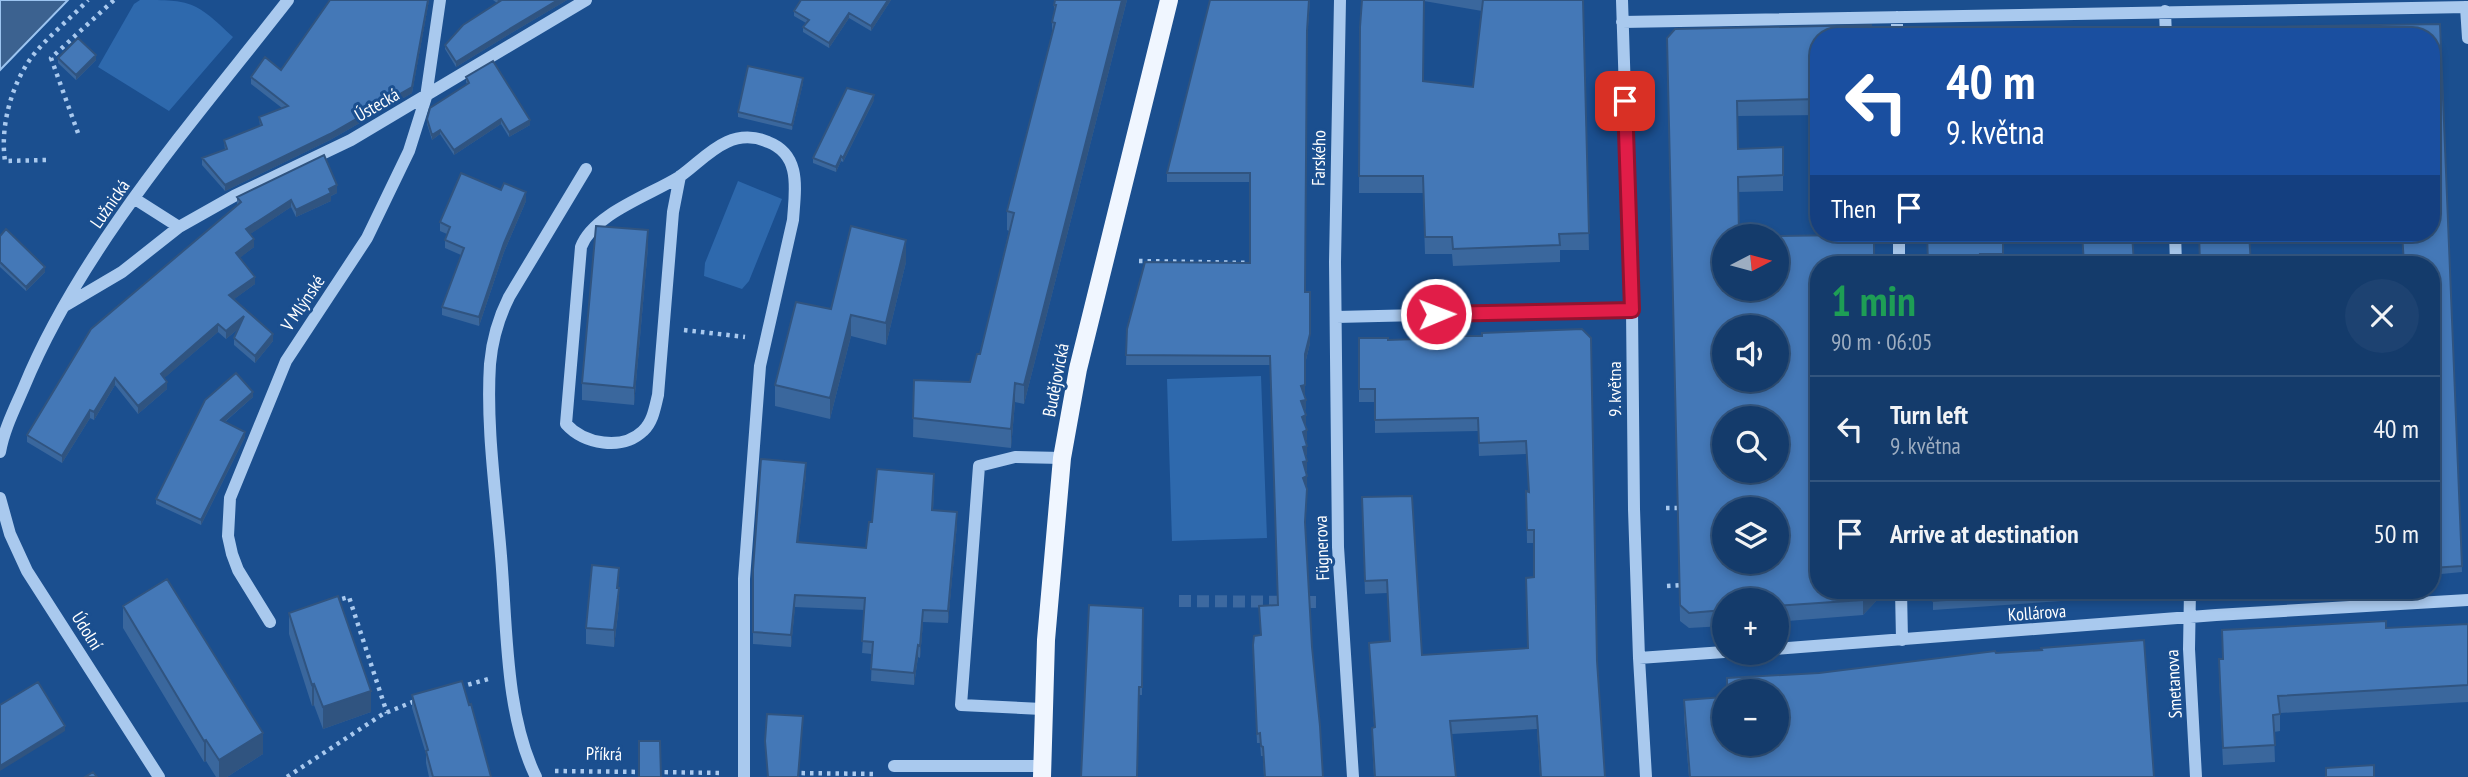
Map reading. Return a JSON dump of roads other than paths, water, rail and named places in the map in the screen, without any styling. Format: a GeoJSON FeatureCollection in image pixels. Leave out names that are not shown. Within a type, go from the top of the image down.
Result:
{"type":"FeatureCollection","features":[{"type":"Feature","properties":{"kind":"main road","name":"Budějovická"},"geometry":{"type":"LineString","coordinates":[[1042,772],[1042,709],[1062,458],[1078,369],[1169,0]]}},
{"type":"Feature","properties":{"kind":"street","name":"Lužnická"},"geometry":{"type":"LineString","coordinates":[[0,452],[5,433],[39,351],[86,270],[135,199],[288,0]]}},
{"type":"Feature","properties":{"kind":"street","name":"V Mlýnské"},"geometry":{"type":"LineString","coordinates":[[270,622],[238,570],[232,554],[228,536],[230,498],[286,360],[367,238],[409,150],[426,97],[440,0]]}},
{"type":"Feature","properties":{"kind":"street","name":"Ústecká"},"geometry":{"type":"LineString","coordinates":[[66,305],[122,272],[179,227],[234,196],[351,140],[586,0]]}},
{"type":"Feature","properties":{"kind":"street","name":"Farského"},"geometry":{"type":"LineString","coordinates":[[1336,317],[1340,0]]}},
{"type":"Feature","properties":{"kind":"street","name":"9. května"},"geometry":{"type":"LineString","coordinates":[[1622,0],[1632,310],[1634,509],[1646,777]]}},
{"type":"Feature","properties":{"kind":"street"},"geometry":{"type":"LineString","coordinates":[[1622,22],[2467,7],[2468,38]]}},
{"type":"Feature","properties":{"kind":"street"},"geometry":{"type":"LineString","coordinates":[[2165,11],[2166,28]]}},
{"type":"Feature","properties":{"kind":"street"},"geometry":{"type":"LineString","coordinates":[[1897,17],[1897,28]]}},
{"type":"Feature","properties":{"kind":"street"},"geometry":{"type":"LineString","coordinates":[[680,176],[673,212],[658,395],[654,414],[643,431],[628,440],[606,443],[574,433],[566,424],[565,415],[581,247],[585,236],[601,222],[680,176],[718,146],[730,140],[752,137],[780,146],[793,163],[793,220],[760,366],[744,579],[744,775]]}},
{"type":"Feature","properties":{"kind":"street"},"geometry":{"type":"LineString","coordinates":[[536,777],[517,722],[511,673],[496,500],[489,390],[491,360],[502,311],[586,169]]}},
{"type":"Feature","properties":{"kind":"street"},"geometry":{"type":"LineString","coordinates":[[135,199],[179,227]]}},
{"type":"Feature","properties":{"kind":"street"},"geometry":{"type":"LineString","coordinates":[[1336,317],[1632,310]]}},
{"type":"Feature","properties":{"kind":"street","name":"Fügnerova"},"geometry":{"type":"LineString","coordinates":[[1336,317],[1338,547],[1353,777]]}},
{"type":"Feature","properties":{"kind":"street"},"geometry":{"type":"LineString","coordinates":[[1042,709],[961,705],[979,466],[1015,457],[1062,458]]}},
{"type":"Feature","properties":{"kind":"street","name":"Údolní"},"geometry":{"type":"LineString","coordinates":[[0,498],[10,534],[27,570],[159,777]]}},
{"type":"Feature","properties":{"kind":"street"},"geometry":{"type":"LineString","coordinates":[[1901,599],[1902,640]]}},
{"type":"Feature","properties":{"kind":"street","name":"Smetanova"},"geometry":{"type":"LineString","coordinates":[[2190,599],[2196,777]]}},
{"type":"Feature","properties":{"kind":"street","name":"Kollárova"},"geometry":{"type":"LineString","coordinates":[[1789,648],[2468,600]]}},
{"type":"Feature","properties":{"kind":"street"},"geometry":{"type":"LineString","coordinates":[[1639,658],[1712,653]]}},
{"type":"Feature","properties":{"kind":"street"},"geometry":{"type":"LineString","coordinates":[[894,766],[1042,772]]}},
{"type":"Feature","properties":{"kind":"tunnel"},"geometry":{"type":"LineString","coordinates":[[1179,601],[1316,602]]}}]}
